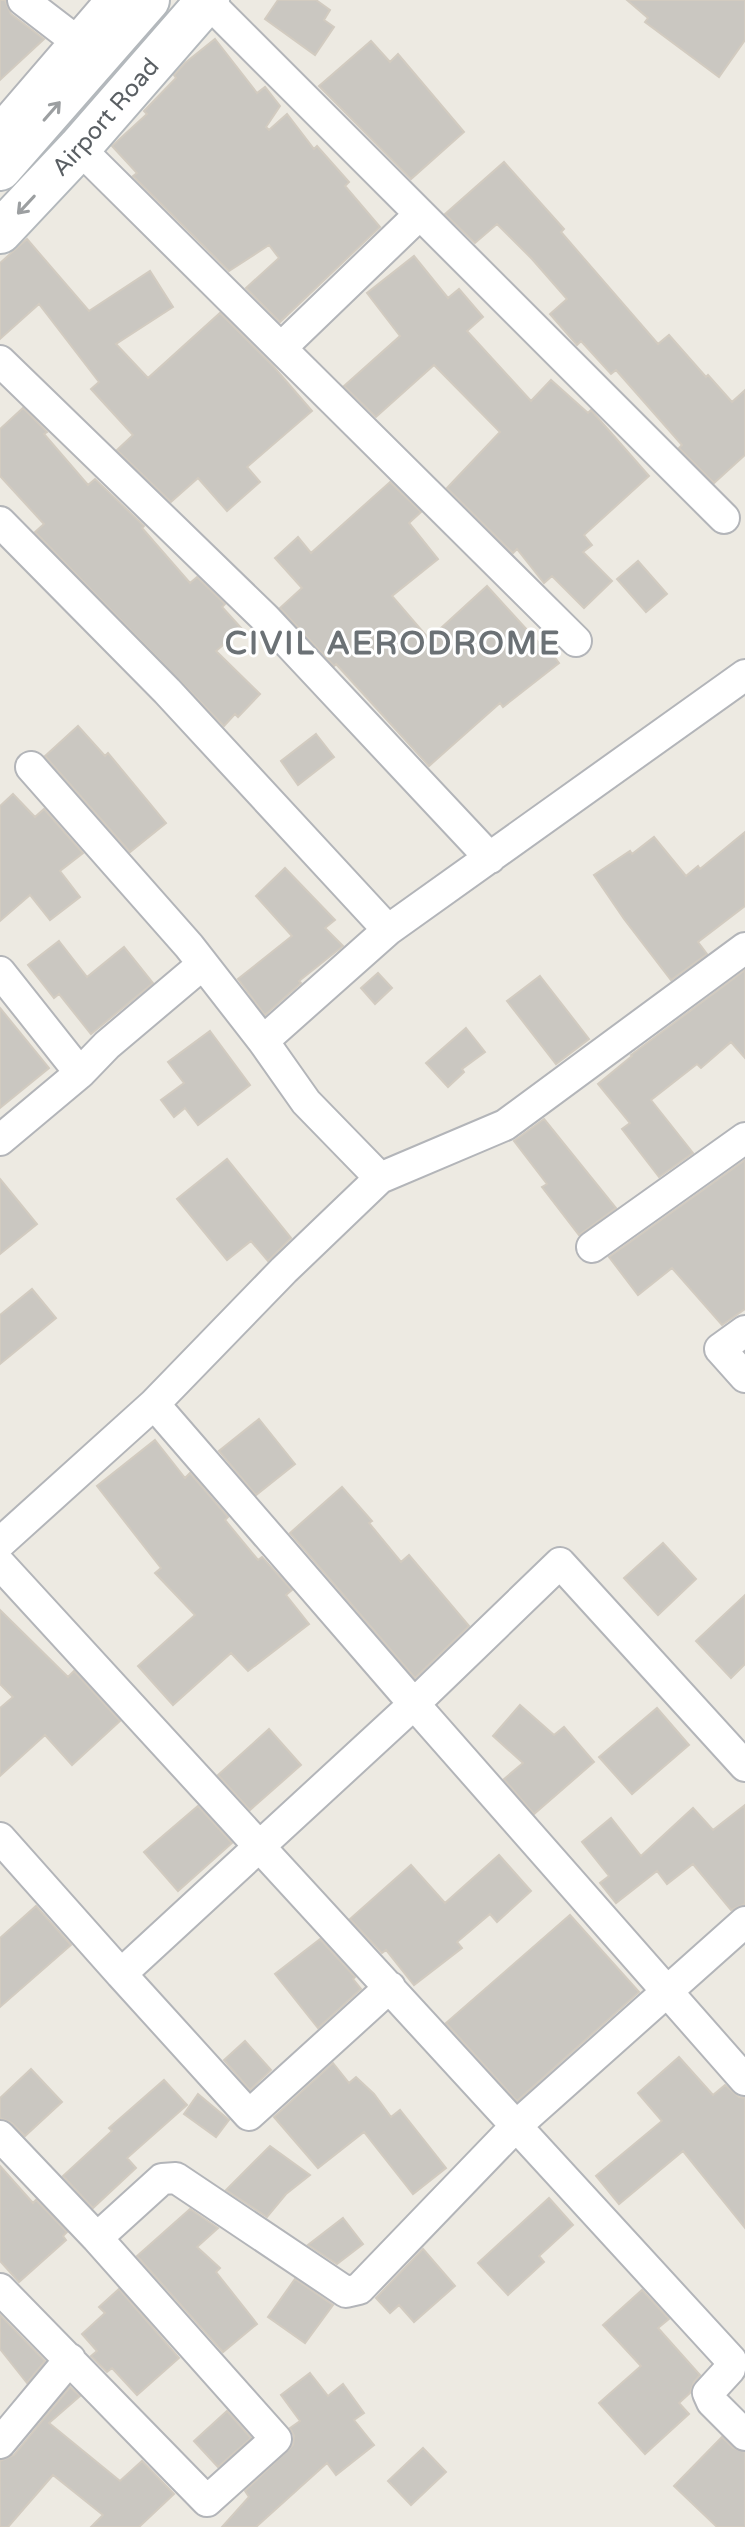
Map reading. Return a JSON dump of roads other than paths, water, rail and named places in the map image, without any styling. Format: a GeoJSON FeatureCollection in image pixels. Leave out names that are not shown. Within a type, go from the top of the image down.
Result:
{"type":"FeatureCollection","features":[{"type":"Feature","properties":{"kind":"street"},"geometry":{"type":"LineString","coordinates":[[23,0],[75,40]]}},
{"type":"Feature","properties":{"kind":"street"},"geometry":{"type":"LineString","coordinates":[[0,129],[111,0]]}},
{"type":"Feature","properties":{"kind":"street","name":"Airport Road"},"geometry":{"type":"LineString","coordinates":[[0,169],[148,0]]}},
{"type":"Feature","properties":{"kind":"street"},"geometry":{"type":"LineString","coordinates":[[208,1],[724,518]]}},
{"type":"Feature","properties":{"kind":"street","name":"Airport Road"},"geometry":{"type":"LineString","coordinates":[[0,232],[79,148],[208,1]]}},
{"type":"Feature","properties":{"kind":"street"},"geometry":{"type":"LineString","coordinates":[[79,148],[576,641]]}},
{"type":"Feature","properties":{"kind":"street"},"geometry":{"type":"LineString","coordinates":[[281,348],[420,214]]}},
{"type":"Feature","properties":{"kind":"street"},"geometry":{"type":"LineString","coordinates":[[0,361],[265,618],[490,858]]}},
{"type":"Feature","properties":{"kind":"street"},"geometry":{"type":"LineString","coordinates":[[0,522],[167,691],[388,930]]}},
{"type":"Feature","properties":{"kind":"street"},"geometry":{"type":"LineString","coordinates":[[263,1041],[388,930],[745,675]]}},
{"type":"Feature","properties":{"kind":"street"},"geometry":{"type":"LineString","coordinates":[[31,767],[203,964],[306,1102],[380,1178]]}},
{"type":"Feature","properties":{"kind":"street"},"geometry":{"type":"LineString","coordinates":[[0,1543],[154,1404],[284,1270],[380,1178],[505,1125],[745,948]]}},
{"type":"Feature","properties":{"kind":"street"},"geometry":{"type":"LineString","coordinates":[[0,1140],[203,964]]}},
{"type":"Feature","properties":{"kind":"street"},"geometry":{"type":"LineString","coordinates":[[0,972],[80,1073]]}},
{"type":"Feature","properties":{"kind":"street"},"geometry":{"type":"LineString","coordinates":[[592,1247],[745,1138]]}},
{"type":"Feature","properties":{"kind":"street"},"geometry":{"type":"LineString","coordinates":[[745,1331],[720,1349],[745,1377]]}},
{"type":"Feature","properties":{"kind":"street"},"geometry":{"type":"LineString","coordinates":[[154,1404],[745,2080]]}},
{"type":"Feature","properties":{"kind":"street"},"geometry":{"type":"LineString","coordinates":[[121,1974],[414,1704],[560,1563],[745,1766]]}},
{"type":"Feature","properties":{"kind":"street"},"geometry":{"type":"LineString","coordinates":[[0,1564],[731,2360],[730,2369],[708,2393],[712,2402],[745,2435]]}},
{"type":"Feature","properties":{"kind":"street"},"geometry":{"type":"LineString","coordinates":[[0,1838],[249,2115],[390,1987]]}},
{"type":"Feature","properties":{"kind":"street"},"geometry":{"type":"LineString","coordinates":[[97,2238],[162,2179],[176,2178],[346,2292],[359,2289],[516,2126],[745,1922]]}},
{"type":"Feature","properties":{"kind":"street"},"geometry":{"type":"LineString","coordinates":[[0,2136],[97,2238],[276,2439],[207,2501],[0,2289]]}},
{"type":"Feature","properties":{"kind":"street"},"geometry":{"type":"LineString","coordinates":[[0,2443],[70,2359]]}},
{"type":"Feature","properties":{"kind":"district","name":"CIVIL AERODROME"},"geometry":{"type":"Point","coordinates":[393,644]}}]}
